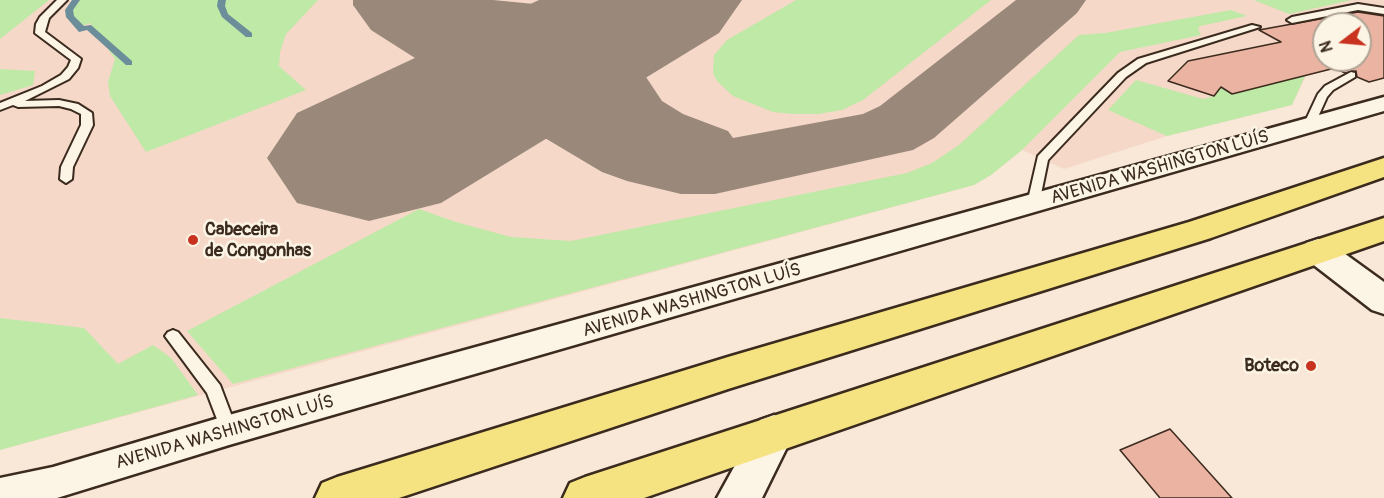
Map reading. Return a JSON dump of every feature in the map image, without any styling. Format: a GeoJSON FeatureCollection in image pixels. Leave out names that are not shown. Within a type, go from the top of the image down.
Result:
{"type":"FeatureCollection","features":[{"type":"Feature","properties":{"kind":"highway"},"geometry":{"type":"LineString","coordinates":[[337,498],[728,374],[1200,231],[1384,167]]}},
{"type":"Feature","properties":{"kind":"highway"},"geometry":{"type":"LineString","coordinates":[[585,498],[1384,229]]}},
{"type":"Feature","properties":{"kind":"street","name":"AVENIDA WASHINGTON LUÍS"},"geometry":{"type":"LineString","coordinates":[[0,495],[54,483],[229,430],[1384,105]]}},
{"type":"Feature","properties":{"kind":"street"},"geometry":{"type":"LineString","coordinates":[[1318,252],[1384,301]]}},
{"type":"Feature","properties":{"kind":"street"},"geometry":{"type":"LineString","coordinates":[[740,498],[774,434]]}},
{"type":"Feature","properties":{"kind":"lane"},"geometry":{"type":"LineString","coordinates":[[5,105],[46,88],[65,77],[73,68],[76,59],[40,33],[45,17],[62,0]]}},
{"type":"Feature","properties":{"kind":"lane"},"geometry":{"type":"LineString","coordinates":[[1292,20],[1358,7],[1384,11]]}},
{"type":"Feature","properties":{"kind":"lane"},"geometry":{"type":"LineString","coordinates":[[1033,204],[1042,159],[1122,75],[1142,61],[1255,27]]}},
{"type":"Feature","properties":{"kind":"lane"},"geometry":{"type":"LineString","coordinates":[[1309,126],[1322,96],[1329,88],[1351,75]]}},
{"type":"Feature","properties":{"kind":"lane"},"geometry":{"type":"LineString","coordinates":[[5,105],[59,103],[74,106],[86,113],[87,124],[67,167],[66,179]]}},
{"type":"Feature","properties":{"kind":"lane"},"geometry":{"type":"LineString","coordinates":[[173,336],[214,390],[229,430]]}},
{"type":"Feature","properties":{"kind":"shaded area"},"geometry":{"type":"Polygon","coordinates":[[[0,0],[1384,0],[1384,78],[1369,82],[1345,72],[1372,72],[1372,12],[1312,12],[1312,72],[1320,72],[1306,76],[1292,105],[1167,136],[1064,169],[1022,150],[991,175],[974,185],[0,450],[0,0]]]}},
{"type":"Feature","properties":{"kind":"green space"},"geometry":{"type":"Polygon","coordinates":[[[0,0],[49,0],[0,39],[0,0]]]}},
{"type":"Feature","properties":{"kind":"green space"},"geometry":{"type":"Polygon","coordinates":[[[78,0],[318,0],[286,34],[280,52],[279,66],[306,90],[146,152],[110,96],[108,82],[115,59],[90,23],[82,26],[72,17],[71,10],[78,0]]]}},
{"type":"Feature","properties":{"kind":"green space"},"geometry":{"type":"Polygon","coordinates":[[[796,0],[991,0],[863,100],[842,110],[818,114],[773,112],[733,96],[717,81],[713,73],[714,55],[727,40],[796,0]]]}},
{"type":"Feature","properties":{"kind":"green space"},"geometry":{"type":"Polygon","coordinates":[[[1254,0],[1352,0],[1289,14],[1254,0]]]}},
{"type":"Feature","properties":{"kind":"green space"},"geometry":{"type":"Polygon","coordinates":[[[1231,10],[1247,16],[1200,26],[1198,29],[1201,35],[1120,52],[1022,150],[991,175],[974,185],[233,384],[187,331],[419,209],[511,237],[571,241],[907,173],[932,163],[959,145],[1079,35],[1105,33],[1231,10]]]}},
{"type":"Feature","properties":{"kind":"green space"},"geometry":{"type":"Polygon","coordinates":[[[0,69],[35,71],[33,85],[0,95],[0,69]]]}},
{"type":"Feature","properties":{"kind":"green space"},"geometry":{"type":"Polygon","coordinates":[[[1305,76],[1292,105],[1167,136],[1108,110],[1136,80],[1203,99],[1214,96],[1221,87],[1232,93],[1305,76]]]}},
{"type":"Feature","properties":{"kind":"green space"},"geometry":{"type":"Polygon","coordinates":[[[0,318],[84,328],[118,364],[153,345],[171,358],[198,395],[0,450],[0,318]]]}},
{"type":"Feature","properties":{"kind":"building"},"geometry":{"type":"Polygon","coordinates":[[[1372,14],[1384,16],[1384,78],[1369,82],[1357,77],[1356,72],[1372,72],[1372,14]]]}},
{"type":"Feature","properties":{"kind":"building"},"geometry":{"type":"Polygon","coordinates":[[[1312,20],[1312,72],[1319,72],[1232,94],[1221,87],[1214,96],[1168,81],[1188,61],[1281,42],[1259,30],[1312,20]]]}},
{"type":"Feature","properties":{"kind":"building"},"geometry":{"type":"Polygon","coordinates":[[[1170,429],[1232,498],[1160,498],[1120,450],[1170,429]]]}},
{"type":"Feature","properties":{"kind":"waterway"},"geometry":{"type":"LineString","coordinates":[[76,0],[69,10],[70,17],[81,28]]}},
{"type":"Feature","properties":{"kind":"waterway"},"geometry":{"type":"LineString","coordinates":[[222,0],[221,6],[225,15],[249,35]]}},
{"type":"Feature","properties":{"kind":"waterway"},"geometry":{"type":"LineString","coordinates":[[82,30],[88,27],[129,63]]}},
{"type":"Feature","properties":{"kind":"taxiway"},"geometry":{"type":"LineString","coordinates":[[384,0],[385,5],[394,16],[507,85],[631,154],[656,163],[681,168],[715,168],[885,133],[907,122],[1055,0]]}},
{"type":"Feature","properties":{"kind":"taxiway"},"geometry":{"type":"LineString","coordinates":[[424,0],[470,17],[534,24],[601,17],[657,0]]}},
{"type":"Feature","properties":{"kind":"taxiway"},"geometry":{"type":"LineString","coordinates":[[638,14],[612,51],[610,77],[615,89],[635,117],[655,131],[699,148]]}},
{"type":"Feature","properties":{"kind":"runway"},"geometry":{"type":"LineString","coordinates":[[369,158],[664,0]]}},
{"type":"Feature","properties":{"kind":"place","name":"Cabeceira de Congonhas"},"geometry":{"type":"Point","coordinates":[193,240]}},
{"type":"Feature","properties":{"kind":"place","name":"Boteco"},"geometry":{"type":"Point","coordinates":[1311,366]}}]}
